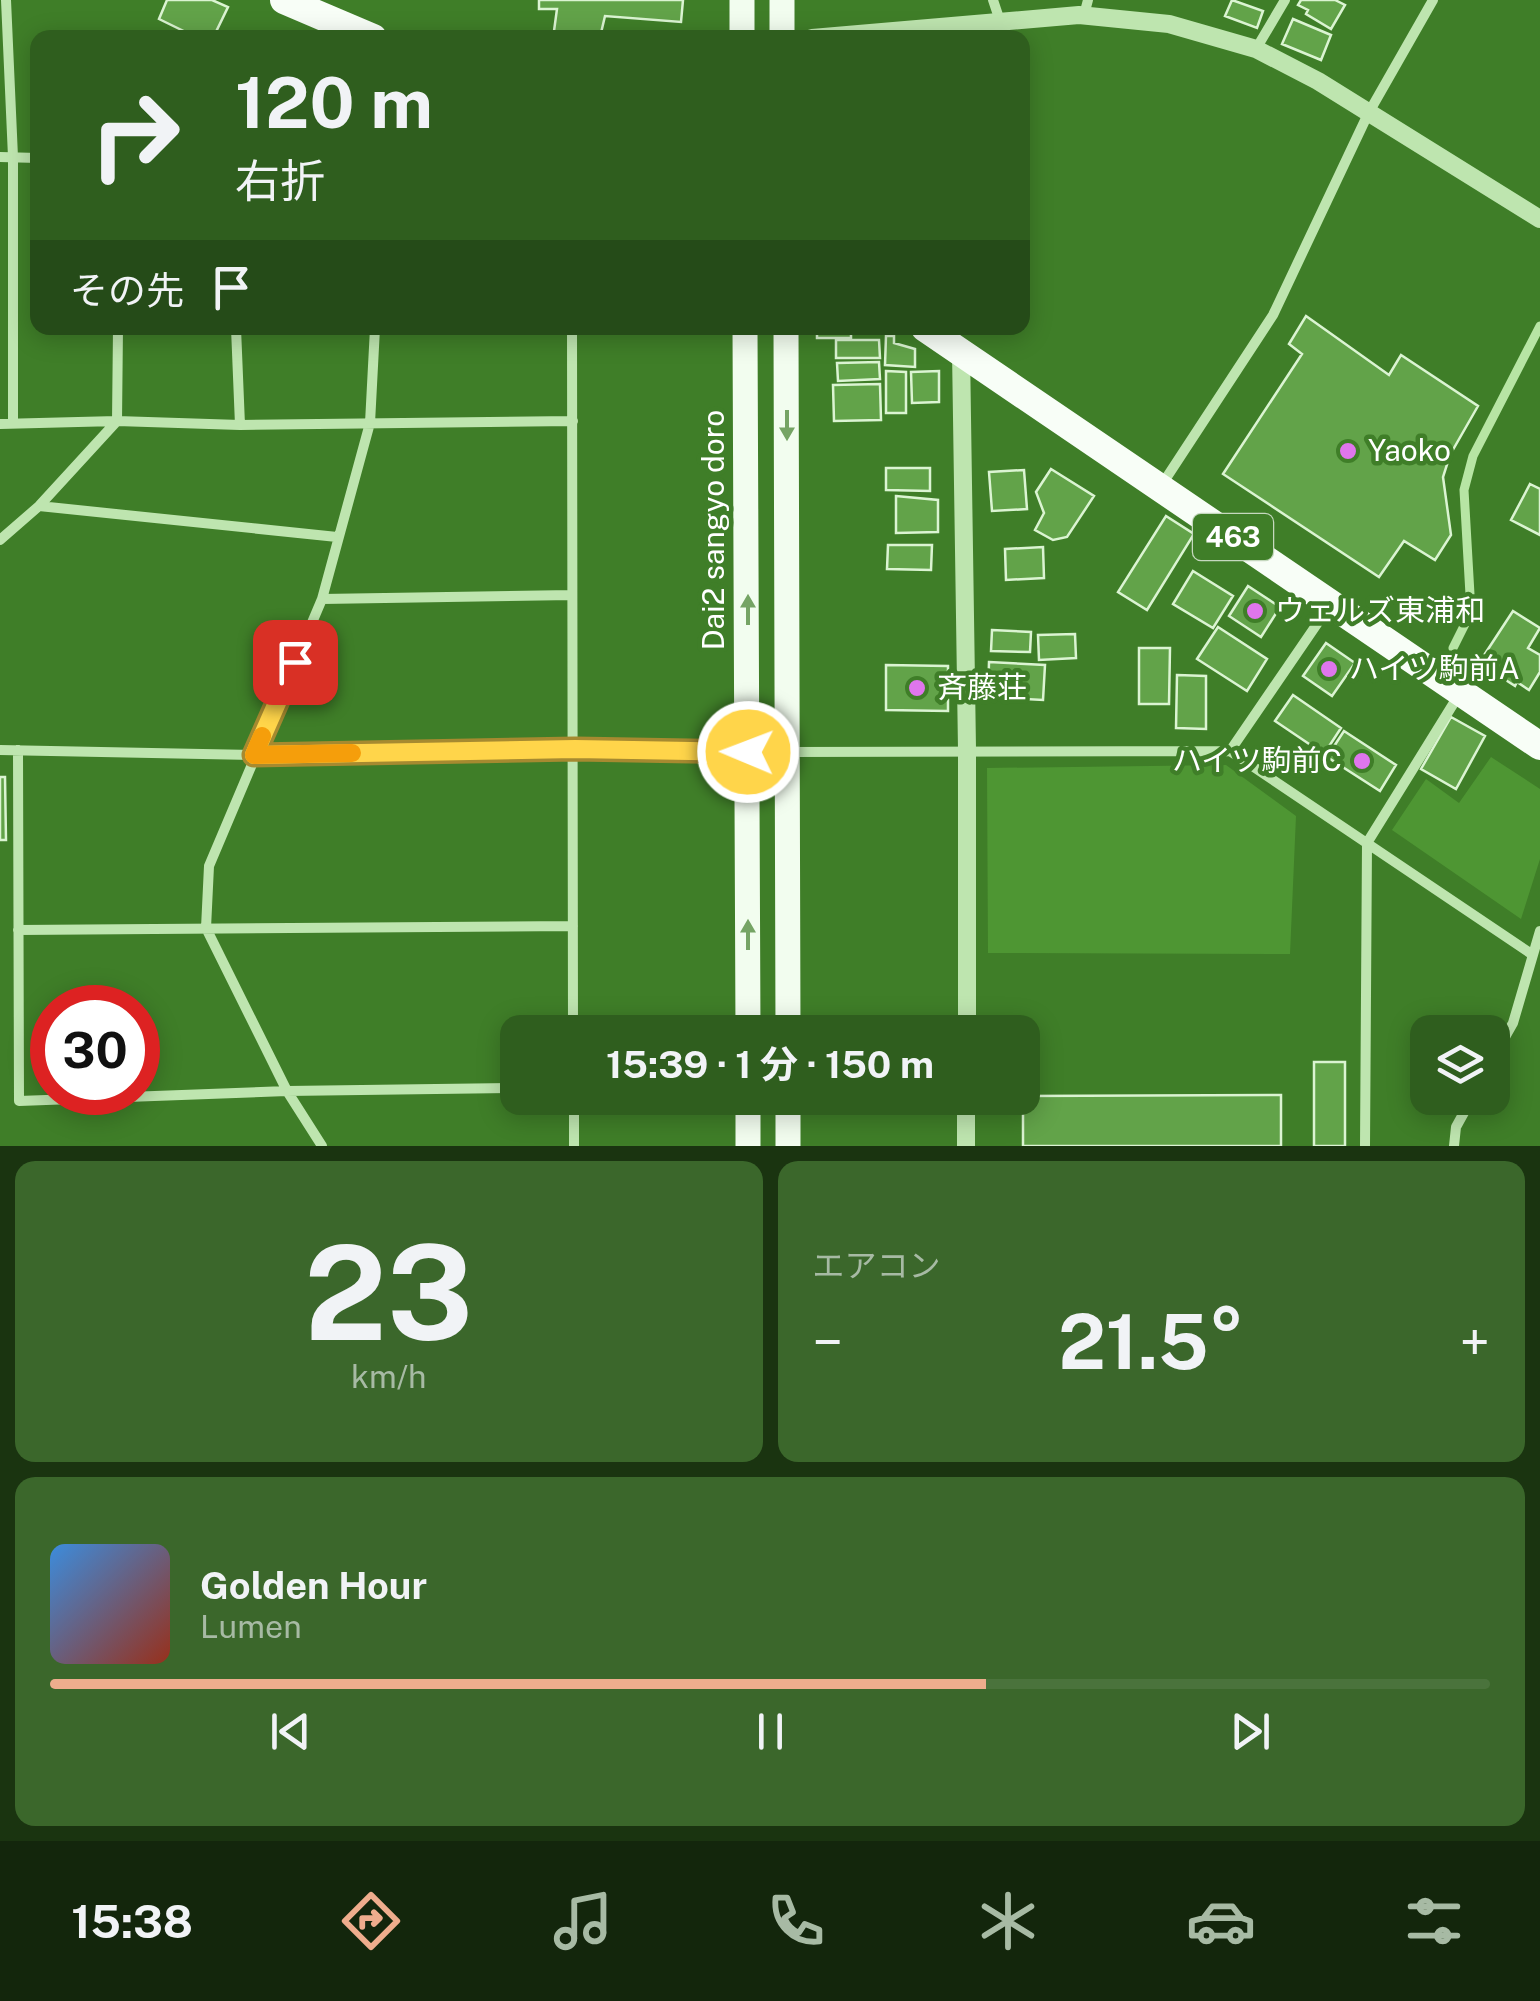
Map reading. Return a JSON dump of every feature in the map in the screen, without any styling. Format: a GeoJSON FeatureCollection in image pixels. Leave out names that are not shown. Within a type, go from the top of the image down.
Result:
{"type":"FeatureCollection","features":[{"type":"Feature","properties":{"kind":"highway"},"geometry":{"type":"LineString","coordinates":[[284,0],[338,30]]}},
{"type":"Feature","properties":{"kind":"highway","name":"463"},"geometry":{"type":"LineString","coordinates":[[936,335],[1540,746]]}},
{"type":"Feature","properties":{"kind":"main road"},"geometry":{"type":"LineString","coordinates":[[742,0],[742,30]]}},
{"type":"Feature","properties":{"kind":"main road"},"geometry":{"type":"LineString","coordinates":[[782,0],[782,30]]}},
{"type":"Feature","properties":{"kind":"main road","name":"Dai2 sangyo doro"},"geometry":{"type":"LineString","coordinates":[[746,335],[748,1015]]}},
{"type":"Feature","properties":{"kind":"main road"},"geometry":{"type":"LineString","coordinates":[[786,335],[788,1015]]}},
{"type":"Feature","properties":{"kind":"main road"},"geometry":{"type":"LineString","coordinates":[[748,1115],[748,1146]]}},
{"type":"Feature","properties":{"kind":"main road"},"geometry":{"type":"LineString","coordinates":[[788,1115],[788,1146]]}},
{"type":"Feature","properties":{"kind":"street"},"geometry":{"type":"LineString","coordinates":[[6,0],[4,37],[13,157],[13,424]]}},
{"type":"Feature","properties":{"kind":"street"},"geometry":{"type":"LineString","coordinates":[[993,0],[1000,21]]}},
{"type":"Feature","properties":{"kind":"street"},"geometry":{"type":"LineString","coordinates":[[1256,48],[1285,0]]}},
{"type":"Feature","properties":{"kind":"street"},"geometry":{"type":"LineString","coordinates":[[1161,487],[1273,315],[1368,114],[1432,0]]}},
{"type":"Feature","properties":{"kind":"street"},"geometry":{"type":"LineString","coordinates":[[900,30],[1086,8],[1168,24],[1256,48],[1318,81],[1540,219]]}},
{"type":"Feature","properties":{"kind":"street"},"geometry":{"type":"LineString","coordinates":[[0,157],[30,158]]}},
{"type":"Feature","properties":{"kind":"street"},"geometry":{"type":"LineString","coordinates":[[0,540],[39,506],[118,421],[118,335]]}},
{"type":"Feature","properties":{"kind":"street"},"geometry":{"type":"LineString","coordinates":[[236,335],[240,425]]}},
{"type":"Feature","properties":{"kind":"street"},"geometry":{"type":"LineString","coordinates":[[322,1146],[287,1091],[206,928],[208,866],[322,600],[370,423],[375,335]]}},
{"type":"Feature","properties":{"kind":"street"},"geometry":{"type":"LineString","coordinates":[[572,335],[573,1015]]}},
{"type":"Feature","properties":{"kind":"street"},"geometry":{"type":"LineString","coordinates":[[961,351],[966,1015]]}},
{"type":"Feature","properties":{"kind":"street"},"geometry":{"type":"LineString","coordinates":[[0,424],[573,421]]}},
{"type":"Feature","properties":{"kind":"street"},"geometry":{"type":"LineString","coordinates":[[39,506],[337,537]]}},
{"type":"Feature","properties":{"kind":"street"},"geometry":{"type":"LineString","coordinates":[[322,600],[572,595]]}},
{"type":"Feature","properties":{"kind":"street"},"geometry":{"type":"LineString","coordinates":[[1230,750],[1330,604]]}},
{"type":"Feature","properties":{"kind":"street"},"geometry":{"type":"LineString","coordinates":[[1365,1146],[1367,843],[1460,692]]}},
{"type":"Feature","properties":{"kind":"street"},"geometry":{"type":"LineString","coordinates":[[0,750],[254,755],[575,749],[748,752]]}},
{"type":"Feature","properties":{"kind":"street"},"geometry":{"type":"LineString","coordinates":[[18,750],[19,1101],[500,1088]]}},
{"type":"Feature","properties":{"kind":"street"},"geometry":{"type":"LineString","coordinates":[[788,752],[1230,750],[1533,956]]}},
{"type":"Feature","properties":{"kind":"street"},"geometry":{"type":"LineString","coordinates":[[18,930],[572,926]]}},
{"type":"Feature","properties":{"kind":"street"},"geometry":{"type":"LineString","coordinates":[[1510,1028],[1540,932]]}},
{"type":"Feature","properties":{"kind":"street"},"geometry":{"type":"LineString","coordinates":[[574,1115],[574,1146]]}},
{"type":"Feature","properties":{"kind":"street"},"geometry":{"type":"LineString","coordinates":[[966,1115],[966,1146]]}},
{"type":"Feature","properties":{"kind":"street"},"geometry":{"type":"LineString","coordinates":[[1454,1146],[1456,1126],[1462,1115]]}},
{"type":"Feature","properties":{"kind":"green space"},"geometry":{"type":"Polygon","coordinates":[[[1491,757],[1540,789],[1540,859],[1521,919],[1392,830],[1426,779],[1459,803],[1491,757]]]}},
{"type":"Feature","properties":{"kind":"green space"},"geometry":{"type":"Polygon","coordinates":[[[1226,765],[1296,816],[1290,954],[988,953],[987,768],[1226,765]]]}},
{"type":"Feature","properties":{"kind":"building"},"geometry":{"type":"Polygon","coordinates":[[[167,0],[212,0],[228,7],[217,30],[182,30],[159,19],[167,0]]]}},
{"type":"Feature","properties":{"kind":"building"},"geometry":{"type":"Polygon","coordinates":[[[539,0],[683,0],[681,22],[605,16],[602,30],[554,30],[557,9],[539,9],[539,0]]]}},
{"type":"Feature","properties":{"kind":"building"},"geometry":{"type":"Polygon","coordinates":[[[1232,0],[1263,11],[1257,28],[1225,16],[1232,0]]]}},
{"type":"Feature","properties":{"kind":"building"},"geometry":{"type":"Polygon","coordinates":[[[1301,0],[1335,0],[1345,5],[1331,29],[1306,14],[1308,10],[1298,5],[1301,0]]]}},
{"type":"Feature","properties":{"kind":"building"},"geometry":{"type":"Polygon","coordinates":[[[1293,19],[1331,35],[1321,60],[1282,44],[1293,19]]]}},
{"type":"Feature","properties":{"kind":"building"},"geometry":{"type":"Polygon","coordinates":[[[1306,316],[1389,375],[1401,355],[1478,406],[1450,455],[1443,477],[1451,535],[1435,560],[1404,541],[1379,577],[1223,474],[1302,354],[1289,344],[1306,316]]]}},
{"type":"Feature","properties":{"kind":"building"},"geometry":{"type":"Polygon","coordinates":[[[817,335],[851,335],[851,338],[817,335]]]}},
{"type":"Feature","properties":{"kind":"building"},"geometry":{"type":"Polygon","coordinates":[[[886,336],[894,336],[894,343],[915,349],[915,367],[885,365],[886,336]]]}},
{"type":"Feature","properties":{"kind":"building"},"geometry":{"type":"Polygon","coordinates":[[[836,340],[879,340],[880,358],[836,358],[836,340]]]}},
{"type":"Feature","properties":{"kind":"building"},"geometry":{"type":"Polygon","coordinates":[[[879,362],[880,379],[838,381],[837,363],[879,362]]]}},
{"type":"Feature","properties":{"kind":"building"},"geometry":{"type":"Polygon","coordinates":[[[886,371],[906,372],[906,413],[886,413],[886,371]]]}},
{"type":"Feature","properties":{"kind":"building"},"geometry":{"type":"Polygon","coordinates":[[[939,371],[939,402],[912,403],[911,372],[939,371]]]}},
{"type":"Feature","properties":{"kind":"building"},"geometry":{"type":"Polygon","coordinates":[[[880,384],[881,420],[834,421],[833,385],[880,384]]]}},
{"type":"Feature","properties":{"kind":"building"},"geometry":{"type":"Polygon","coordinates":[[[886,468],[930,468],[930,491],[886,490],[886,468]]]}},
{"type":"Feature","properties":{"kind":"building"},"geometry":{"type":"Polygon","coordinates":[[[1051,469],[1094,496],[1067,537],[1053,540],[1035,530],[1044,513],[1036,492],[1051,469]]]}},
{"type":"Feature","properties":{"kind":"building"},"geometry":{"type":"Polygon","coordinates":[[[1024,470],[1027,509],[992,511],[989,472],[1024,470]]]}},
{"type":"Feature","properties":{"kind":"building"},"geometry":{"type":"Polygon","coordinates":[[[1530,484],[1540,489],[1540,535],[1511,520],[1530,484]]]}},
{"type":"Feature","properties":{"kind":"building"},"geometry":{"type":"Polygon","coordinates":[[[896,496],[938,500],[938,532],[896,533],[896,496]]]}},
{"type":"Feature","properties":{"kind":"building"},"geometry":{"type":"Polygon","coordinates":[[[1166,516],[1194,534],[1147,610],[1118,592],[1166,516]]]}},
{"type":"Feature","properties":{"kind":"building"},"geometry":{"type":"Polygon","coordinates":[[[888,545],[932,545],[931,570],[887,569],[888,545]]]}},
{"type":"Feature","properties":{"kind":"building"},"geometry":{"type":"Polygon","coordinates":[[[1043,547],[1044,578],[1006,580],[1005,549],[1043,547]]]}},
{"type":"Feature","properties":{"kind":"building"},"geometry":{"type":"Polygon","coordinates":[[[1193,571],[1233,596],[1213,628],[1173,604],[1193,571]]]}},
{"type":"Feature","properties":{"kind":"building","name":"ウェルズ東浦和"},"geometry":{"type":"Polygon","coordinates":[[[1248,586],[1280,607],[1261,637],[1229,616],[1248,586]]]}},
{"type":"Feature","properties":{"kind":"building"},"geometry":{"type":"Polygon","coordinates":[[[1513,611],[1540,628],[1528,648],[1540,655],[1540,672],[1529,690],[1517,682],[1515,686],[1479,663],[1513,611]]]}},
{"type":"Feature","properties":{"kind":"building"},"geometry":{"type":"Polygon","coordinates":[[[1218,627],[1267,659],[1247,691],[1197,659],[1218,627]]]}},
{"type":"Feature","properties":{"kind":"building"},"geometry":{"type":"Polygon","coordinates":[[[992,630],[1031,632],[1030,652],[991,651],[992,630]]]}},
{"type":"Feature","properties":{"kind":"building"},"geometry":{"type":"Polygon","coordinates":[[[1075,634],[1076,658],[1039,660],[1038,635],[1075,634]]]}},
{"type":"Feature","properties":{"kind":"building","name":"ハイツ駒前A"},"geometry":{"type":"Polygon","coordinates":[[[1326,643],[1355,663],[1332,696],[1303,676],[1326,643]]]}},
{"type":"Feature","properties":{"kind":"building"},"geometry":{"type":"Polygon","coordinates":[[[1139,648],[1170,648],[1169,704],[1139,704],[1139,648]]]}},
{"type":"Feature","properties":{"kind":"building"},"geometry":{"type":"Polygon","coordinates":[[[989,662],[1045,665],[1043,700],[988,697],[989,662]]]}},
{"type":"Feature","properties":{"kind":"building","name":"斉藤荘"},"geometry":{"type":"Polygon","coordinates":[[[886,665],[948,666],[948,711],[886,710],[886,665]]]}},
{"type":"Feature","properties":{"kind":"building"},"geometry":{"type":"Polygon","coordinates":[[[1177,675],[1206,676],[1206,729],[1176,728],[1177,675]]]}},
{"type":"Feature","properties":{"kind":"building"},"geometry":{"type":"Polygon","coordinates":[[[1293,695],[1341,728],[1324,754],[1275,721],[1293,695]]]}},
{"type":"Feature","properties":{"kind":"building"},"geometry":{"type":"Polygon","coordinates":[[[1451,717],[1485,736],[1456,789],[1421,769],[1451,717]]]}},
{"type":"Feature","properties":{"kind":"building","name":"ハイツ駒前C"},"geometry":{"type":"Polygon","coordinates":[[[1344,731],[1396,765],[1380,791],[1327,757],[1344,731]]]}},
{"type":"Feature","properties":{"kind":"building"},"geometry":{"type":"Polygon","coordinates":[[[0,777],[5,777],[6,840],[0,840],[0,777]]]}},
{"type":"Feature","properties":{"kind":"building"},"geometry":{"type":"Polygon","coordinates":[[[1314,1062],[1345,1062],[1345,1146],[1314,1146],[1314,1062]]]}},
{"type":"Feature","properties":{"kind":"building"},"geometry":{"type":"Polygon","coordinates":[[[1281,1095],[1281,1146],[1023,1146],[1023,1115],[1040,1115],[1040,1096],[1281,1095]]]}},
{"type":"Feature","properties":{"kind":"waterway"},"geometry":{"type":"LineString","coordinates":[[1453,648],[1471,612],[1464,490],[1473,456],[1540,326]]}},
{"type":"Feature","properties":{"kind":"slow traffic"},"geometry":{"type":"LineString","coordinates":[[262,736],[254,755],[352,753]]}},
{"type":"Feature","properties":{"kind":"place","name":"Yaoko"},"geometry":{"type":"Point","coordinates":[1348,451]}},
{"type":"Feature","properties":{"kind":"place","name":"ウェルズ東浦和"},"geometry":{"type":"Point","coordinates":[1255,611]}},
{"type":"Feature","properties":{"kind":"place","name":"ハイツ駒前A"},"geometry":{"type":"Point","coordinates":[1329,669]}},
{"type":"Feature","properties":{"kind":"place","name":"斉藤荘"},"geometry":{"type":"Point","coordinates":[917,688]}},
{"type":"Feature","properties":{"kind":"place","name":"ハイツ駒前C"},"geometry":{"type":"Point","coordinates":[1362,761]}},
{"type":"Feature","properties":{"kind":"route"},"geometry":{"type":"LineString","coordinates":[[295,662],[254,755],[575,749],[748,752]]}}]}
